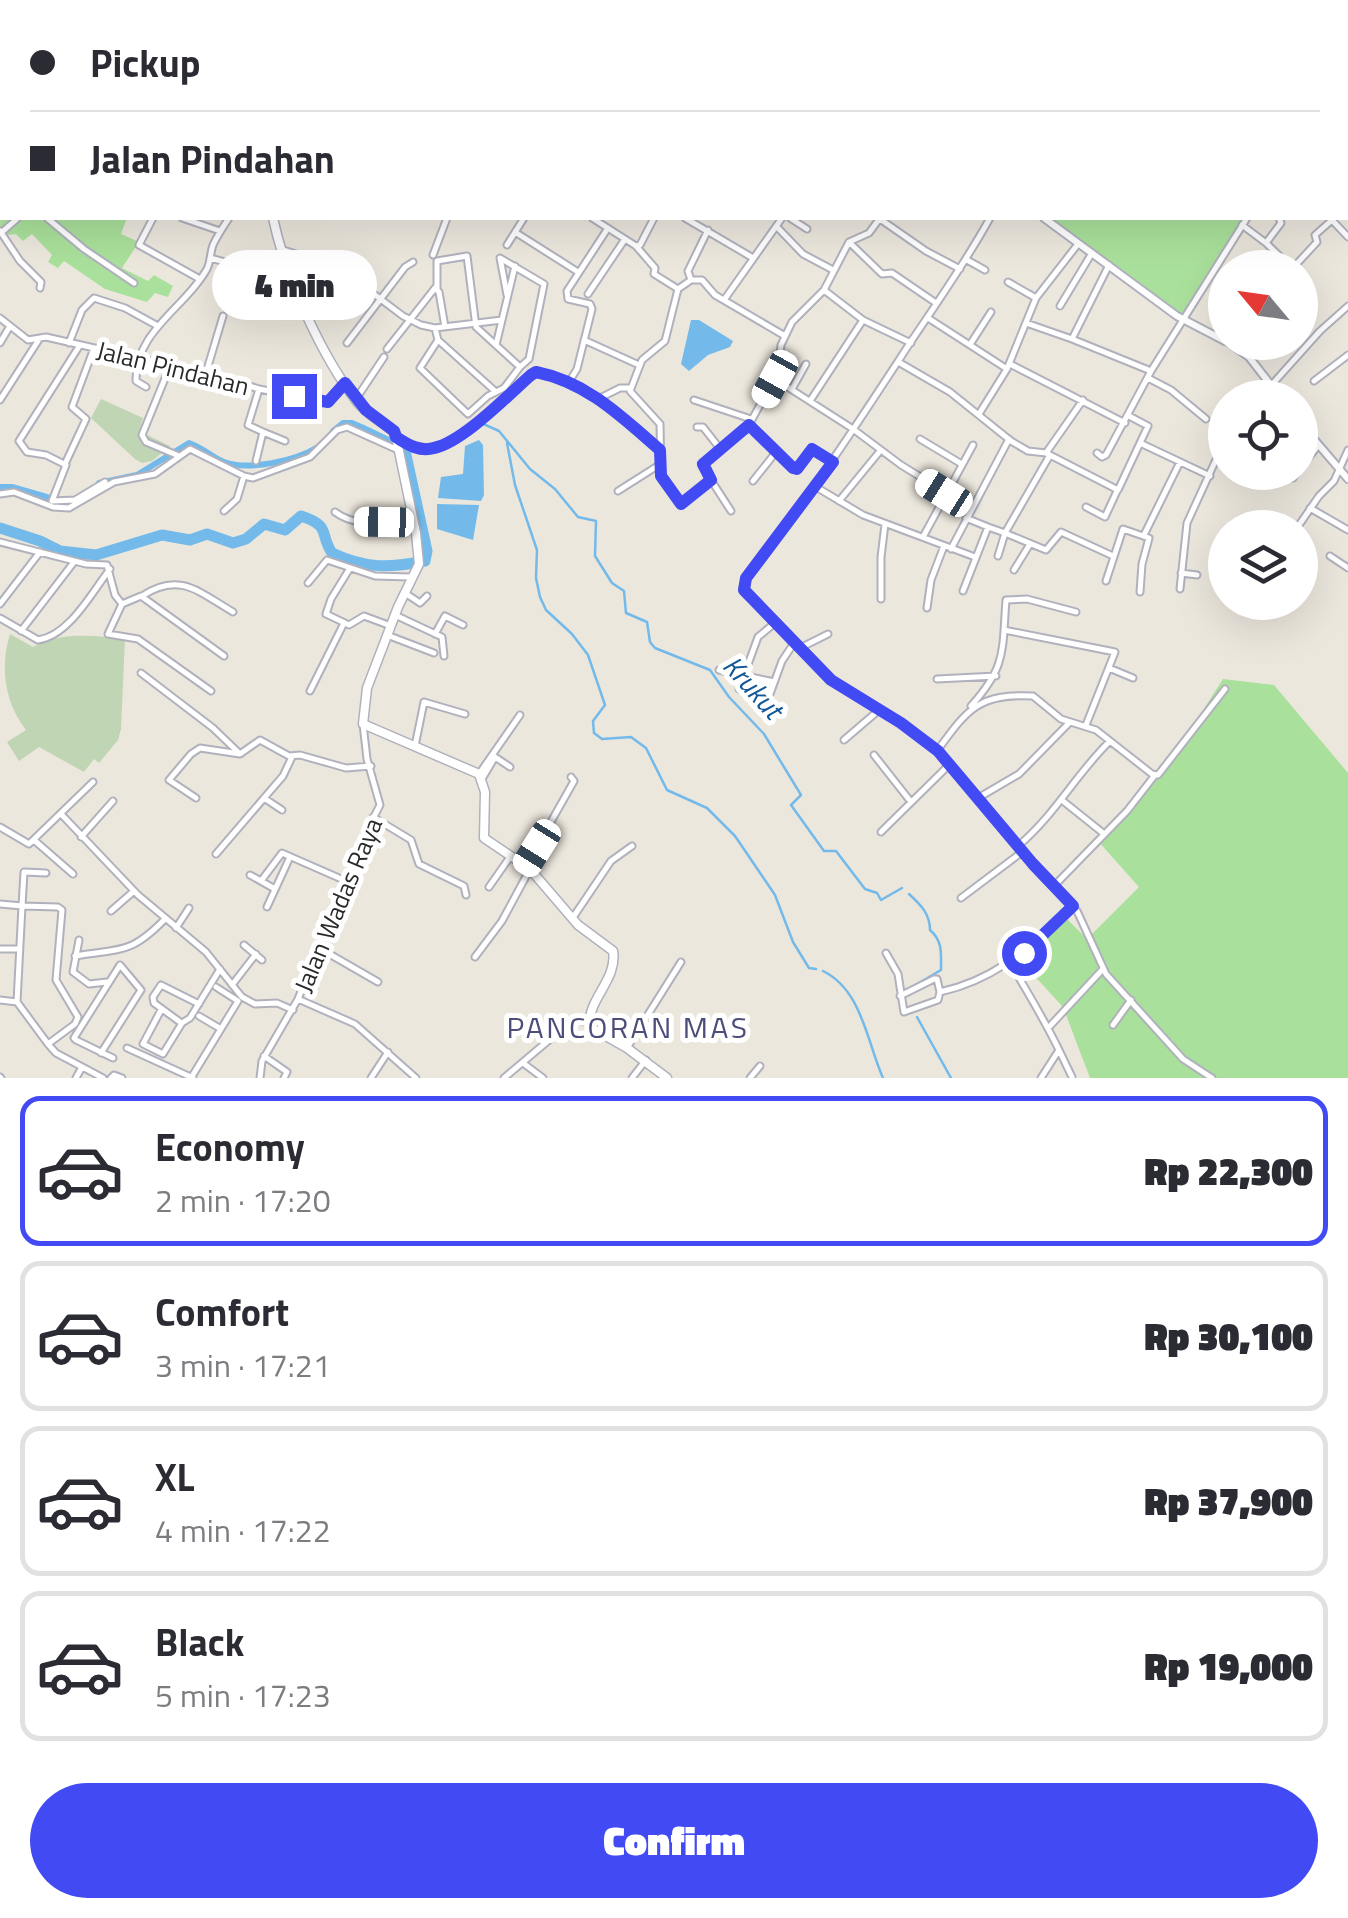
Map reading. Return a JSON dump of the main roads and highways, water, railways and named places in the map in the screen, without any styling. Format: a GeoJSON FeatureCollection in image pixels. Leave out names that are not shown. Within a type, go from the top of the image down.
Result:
{"type":"FeatureCollection","features":[{"type":"Feature","properties":{"kind":"main road"},"geometry":{"type":"LineString","coordinates":[[273,220],[287,271],[345,383],[375,419],[394,431],[413,516],[418,559],[414,577],[394,615],[368,688],[364,724],[480,776],[486,798],[483,836],[528,868],[572,919],[614,954],[612,972],[588,1023],[667,1078]]}},
{"type":"Feature","properties":{"kind":"water"},"geometry":{"type":"Polygon","coordinates":[[[691,320],[699,320],[733,341],[730,347],[708,355],[689,371],[681,364],[691,320]]]}},
{"type":"Feature","properties":{"kind":"water"},"geometry":{"type":"Polygon","coordinates":[[[479,440],[483,445],[481,501],[438,498],[441,477],[463,474],[465,446],[479,440]]]}},
{"type":"Feature","properties":{"kind":"water"},"geometry":{"type":"Polygon","coordinates":[[[437,504],[479,505],[473,540],[437,529],[437,504]]]}},
{"type":"Feature","properties":{"kind":"waterway","name":"Krukut"},"geometry":{"type":"LineString","coordinates":[[479,422],[499,431],[578,517],[596,521],[595,556],[612,583],[624,591],[626,613],[647,622],[650,642],[655,648],[710,670],[764,734],[801,795],[791,805],[824,851],[836,851],[865,889],[877,893],[881,900],[902,888]]}},
{"type":"Feature","properties":{"kind":"waterway"},"geometry":{"type":"LineString","coordinates":[[333,431],[343,423],[352,423],[418,450],[431,450],[458,438]]}},
{"type":"Feature","properties":{"kind":"waterway"},"geometry":{"type":"LineString","coordinates":[[99,483],[137,475],[189,443],[234,465],[285,460],[318,447]]}},
{"type":"Feature","properties":{"kind":"waterway"},"geometry":{"type":"LineString","coordinates":[[507,443],[515,485],[537,550],[540,597],[546,610],[588,655],[605,705],[593,721],[594,733],[602,739],[631,737],[646,748],[667,790],[707,808],[735,836],[775,895],[793,942],[809,968],[816,969]]}},
{"type":"Feature","properties":{"kind":"waterway","name":"Krukut"},"geometry":{"type":"LineString","coordinates":[[0,528],[60,551],[96,555],[162,535],[190,540],[207,534],[233,543],[246,539],[264,524],[285,530],[301,516],[317,523],[332,553],[344,558],[378,566],[425,561],[427,551],[404,446]]}},
{"type":"Feature","properties":{"kind":"waterway"},"geometry":{"type":"LineString","coordinates":[[0,487],[57,500]]}},
{"type":"Feature","properties":{"kind":"waterway","name":"Krukut"},"geometry":{"type":"LineString","coordinates":[[909,894],[927,914],[941,953],[941,970],[912,987]]}},
{"type":"Feature","properties":{"kind":"waterway"},"geometry":{"type":"LineString","coordinates":[[823,971],[847,991],[855,1004],[883,1078]]}},
{"type":"Feature","properties":{"kind":"waterway","name":"Krukut"},"geometry":{"type":"LineString","coordinates":[[917,1017],[951,1078]]}},
{"type":"Feature","properties":{"kind":"district","name":"PANCORAN MAS"},"geometry":{"type":"Point","coordinates":[628,1028]}}]}
